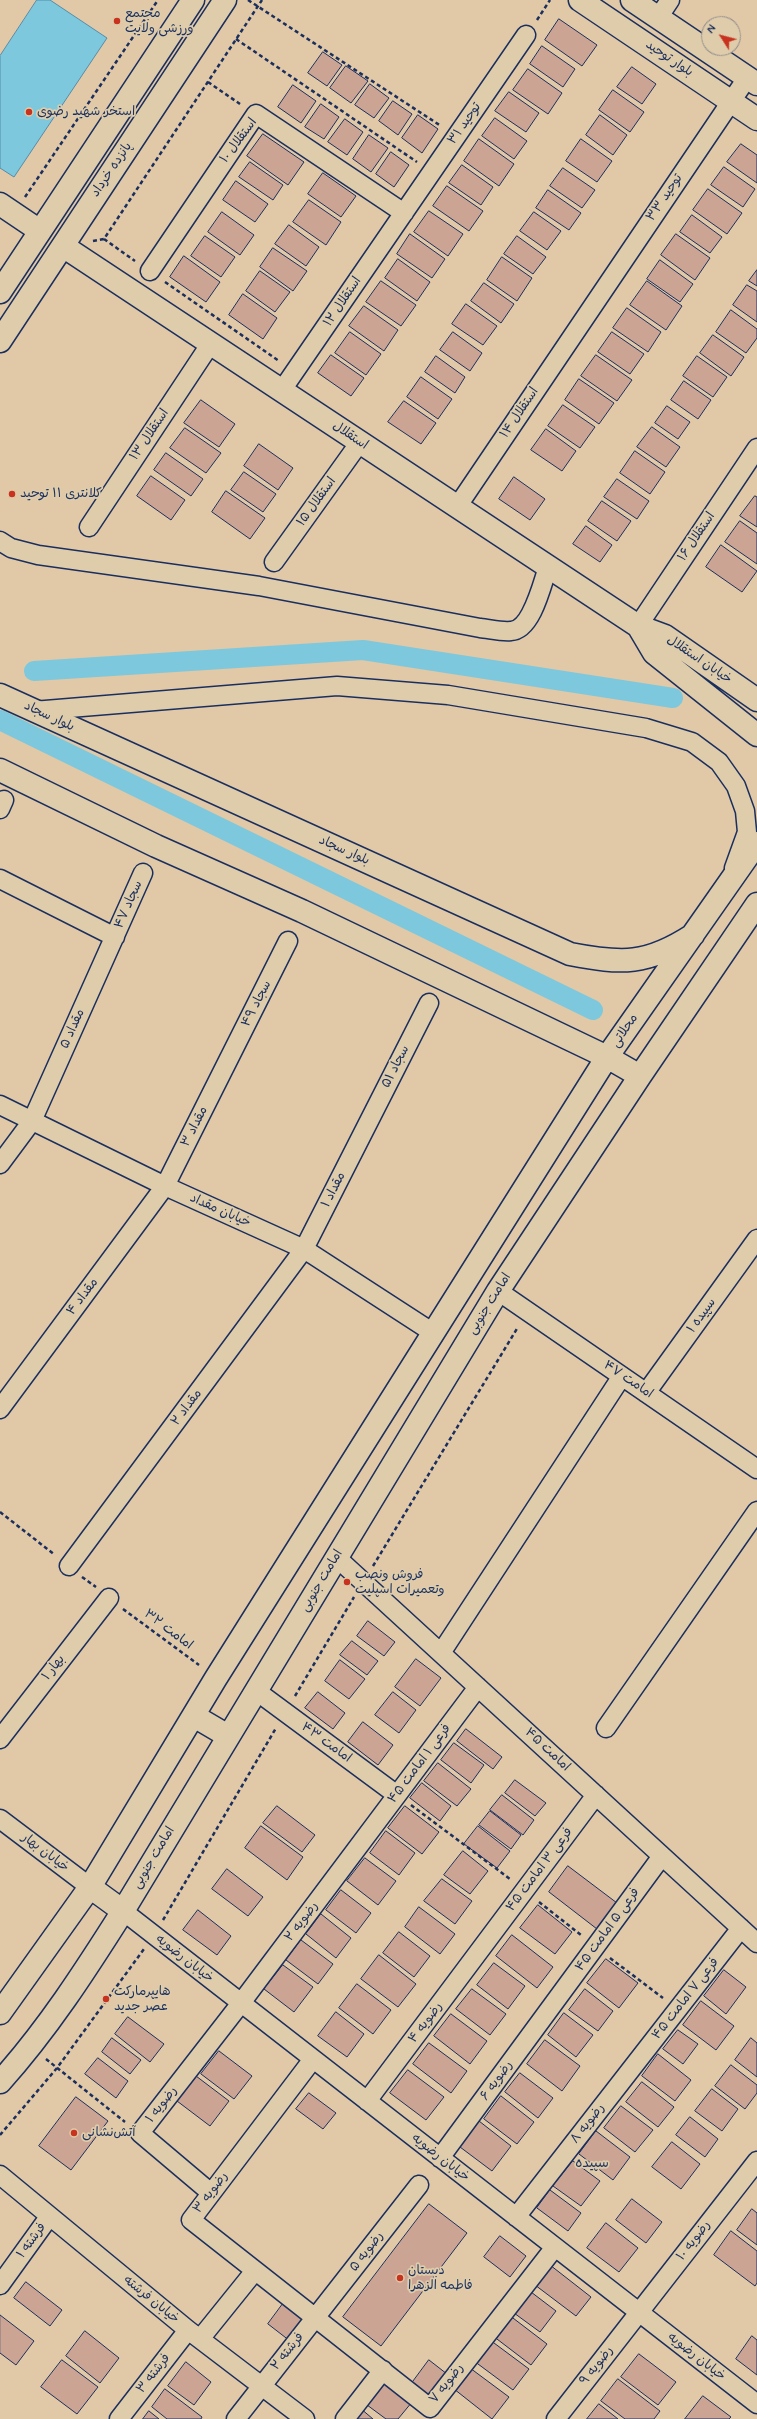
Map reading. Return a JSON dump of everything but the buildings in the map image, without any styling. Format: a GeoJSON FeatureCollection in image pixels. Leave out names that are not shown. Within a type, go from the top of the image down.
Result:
{"type":"FeatureCollection","features":[{"type":"Feature","properties":{"kind":"main road","name":"پانزده خرداد"},"geometry":{"type":"LineString","coordinates":[[0,292],[193,0]]}},
{"type":"Feature","properties":{"kind":"main road","name":"پانزده خرداد"},"geometry":{"type":"LineString","coordinates":[[0,341],[225,0]]}},
{"type":"Feature","properties":{"kind":"main road","name":"بلوار توحید"},"geometry":{"type":"LineString","coordinates":[[580,0],[757,119]]}},
{"type":"Feature","properties":{"kind":"main road"},"geometry":{"type":"LineString","coordinates":[[632,0],[752,81]]}},
{"type":"Feature","properties":{"kind":"main road"},"geometry":{"type":"LineString","coordinates":[[7,209],[40,231]]}},
{"type":"Feature","properties":{"kind":"main road","name":"استقلال"},"geometry":{"type":"LineString","coordinates":[[62,246],[638,626]]}},
{"type":"Feature","properties":{"kind":"main road"},"geometry":{"type":"LineString","coordinates":[[638,626],[654,653],[757,735]]}},
{"type":"Feature","properties":{"kind":"main road","name":"خیابان استقلال"},"geometry":{"type":"LineString","coordinates":[[638,626],[665,636],[757,700]]}},
{"type":"Feature","properties":{"kind":"main road","name":"بلوار سجاد"},"geometry":{"type":"LineString","coordinates":[[0,695],[570,954],[626,961],[654,956],[671,949],[693,935]]}},
{"type":"Feature","properties":{"kind":"main road"},"geometry":{"type":"LineString","coordinates":[[0,770],[156,846],[302,911],[607,1058],[432,1332],[216,1678],[90,1887],[0,2013]]}},
{"type":"Feature","properties":{"kind":"main road","name":"محلاتی"},"geometry":{"type":"LineString","coordinates":[[640,1076],[607,1058],[727,889],[757,843]]}},
{"type":"Feature","properties":{"kind":"main road"},"geometry":{"type":"LineString","coordinates":[[640,1076],[757,904]]}},
{"type":"Feature","properties":{"kind":"main road","name":"امامت جنوبی"},"geometry":{"type":"LineString","coordinates":[[0,2082],[31,2048],[73,1989],[123,1912],[255,1690],[498,1291],[640,1076]]}},
{"type":"Feature","properties":{"kind":"main road"},"geometry":{"type":"LineString","coordinates":[[432,1332],[462,1350]]}},
{"type":"Feature","properties":{"kind":"main road"},"geometry":{"type":"LineString","coordinates":[[194,1716],[228,1736]]}},
{"type":"Feature","properties":{"kind":"main road"},"geometry":{"type":"LineString","coordinates":[[90,1887],[123,1912]]}},
{"type":"Feature","properties":{"kind":"street"},"geometry":{"type":"LineString","coordinates":[[658,18],[670,0]]}},
{"type":"Feature","properties":{"kind":"street","name":"توحید ۳۱"},"geometry":{"type":"LineString","coordinates":[[404,213],[526,35]]}},
{"type":"Feature","properties":{"kind":"street","name":"توحید ۳۳"},"geometry":{"type":"LineString","coordinates":[[584,320],[731,101],[752,81]]}},
{"type":"Feature","properties":{"kind":"street","name":"استقلال ۱۰"},"geometry":{"type":"LineString","coordinates":[[150,271],[256,114],[404,213]]}},
{"type":"Feature","properties":{"kind":"street","name":"استقلال ۱۲"},"geometry":{"type":"LineString","coordinates":[[282,390],[404,213]]}},
{"type":"Feature","properties":{"kind":"street","name":"استقلال ۱۴"},"geometry":{"type":"LineString","coordinates":[[457,506],[584,320]]}},
{"type":"Feature","properties":{"kind":"street","name":"استقلال ۱۳"},"geometry":{"type":"LineString","coordinates":[[89,527],[211,344]]}},
{"type":"Feature","properties":{"kind":"street","name":"استقلال ۱۵"},"geometry":{"type":"LineString","coordinates":[[274,562],[360,442]]}},
{"type":"Feature","properties":{"kind":"street","name":"استقلال ۱۶"},"geometry":{"type":"LineString","coordinates":[[638,626],[757,448]]}},
{"type":"Feature","properties":{"kind":"street"},"geometry":{"type":"LineString","coordinates":[[0,541],[11,548],[38,555],[259,586],[480,628],[512,631],[524,626],[533,610],[548,567]]}},
{"type":"Feature","properties":{"kind":"street"},"geometry":{"type":"LineString","coordinates":[[33,710],[337,686],[448,695],[646,728],[692,742],[719,762],[736,786],[745,811],[747,832],[727,889]]}},
{"type":"Feature","properties":{"kind":"street","name":"سجاد ۴۷"},"geometry":{"type":"LineString","coordinates":[[115,937],[143,873]]}},
{"type":"Feature","properties":{"kind":"street"},"geometry":{"type":"LineString","coordinates":[[0,879],[115,937]]}},
{"type":"Feature","properties":{"kind":"street","name":"مقداد ۵"},"geometry":{"type":"LineString","coordinates":[[0,1164],[32,1121],[115,937]]}},
{"type":"Feature","properties":{"kind":"street","name":"سجاد ۴۹"},"geometry":{"type":"LineString","coordinates":[[225,1067],[288,941]]}},
{"type":"Feature","properties":{"kind":"street","name":"سجاد ۵۱"},"geometry":{"type":"LineString","coordinates":[[364,1131],[429,1003]]}},
{"type":"Feature","properties":{"kind":"street","name":"مقداد ۳"},"geometry":{"type":"LineString","coordinates":[[165,1186],[225,1067]]}},
{"type":"Feature","properties":{"kind":"street","name":"خیابان مقداد"},"geometry":{"type":"LineString","coordinates":[[0,1105],[165,1186],[304,1249],[432,1332]]}},
{"type":"Feature","properties":{"kind":"street","name":"مقداد ۱"},"geometry":{"type":"LineString","coordinates":[[304,1249],[364,1131]]}},
{"type":"Feature","properties":{"kind":"street","name":"مقداد ۴"},"geometry":{"type":"LineString","coordinates":[[0,1409],[165,1186]]}},
{"type":"Feature","properties":{"kind":"street","name":"سپیده ۱"},"geometry":{"type":"LineString","coordinates":[[646,1393],[757,1238]]}},
{"type":"Feature","properties":{"kind":"street","name":"مقداد ۲"},"geometry":{"type":"LineString","coordinates":[[69,1566],[304,1249]]}},
{"type":"Feature","properties":{"kind":"street","name":"امامت ۴۷"},"geometry":{"type":"LineString","coordinates":[[498,1291],[757,1469]]}},
{"type":"Feature","properties":{"kind":"street"},"geometry":{"type":"LineString","coordinates":[[441,1653],[622,1376]]}},
{"type":"Feature","properties":{"kind":"street"},"geometry":{"type":"LineString","coordinates":[[606,1728],[757,1511]]}},
{"type":"Feature","properties":{"kind":"street","name":"امامت ۴۵"},"geometry":{"type":"LineString","coordinates":[[336,1557],[757,1943]]}},
{"type":"Feature","properties":{"kind":"street","name":"بهار ۱"},"geometry":{"type":"LineString","coordinates":[[0,1739],[109,1598]]}},
{"type":"Feature","properties":{"kind":"street","name":"فرعی ۱ امامت ۴۵"},"geometry":{"type":"LineString","coordinates":[[362,1841],[478,1687]]}},
{"type":"Feature","properties":{"kind":"street","name":"امامت ۴۳"},"geometry":{"type":"LineString","coordinates":[[255,1690],[397,1795]]}},
{"type":"Feature","properties":{"kind":"street","name":"فرعی ۳ امامت ۴۵"},"geometry":{"type":"LineString","coordinates":[[484,1945],[596,1795]]}},
{"type":"Feature","properties":{"kind":"street","name":"خیابان بهار"},"geometry":{"type":"LineString","coordinates":[[0,1819],[90,1887]]}},
{"type":"Feature","properties":{"kind":"street","name":"رضویه ۲"},"geometry":{"type":"LineString","coordinates":[[241,2003],[362,1841]]}},
{"type":"Feature","properties":{"kind":"street","name":"فرعی ۵ امامت ۴۵"},"geometry":{"type":"LineString","coordinates":[[554,2004],[662,1856]]}},
{"type":"Feature","properties":{"kind":"street","name":"خیابان رضویه"},"geometry":{"type":"LineString","coordinates":[[123,1912],[757,2404]]}},
{"type":"Feature","properties":{"kind":"street","name":"فرعی ۷ امامت ۴۵"},"geometry":{"type":"LineString","coordinates":[[631,2070],[741,1928]]}},
{"type":"Feature","properties":{"kind":"street","name":"رضویه ۴"},"geometry":{"type":"LineString","coordinates":[[367,2101],[484,1945]]}},
{"type":"Feature","properties":{"kind":"street","name":"رضویه ۱"},"geometry":{"type":"LineString","coordinates":[[211,2193],[140,2133],[241,2003]]}},
{"type":"Feature","properties":{"kind":"street","name":"رضویه ۶"},"geometry":{"type":"LineString","coordinates":[[440,2158],[554,2004]]}},
{"type":"Feature","properties":{"kind":"street","name":"رضویه ۳"},"geometry":{"type":"LineString","coordinates":[[313,2059],[191,2220],[254,2272],[315,2319]]}},
{"type":"Feature","properties":{"kind":"street","name":"رضویه ۸"},"geometry":{"type":"LineString","coordinates":[[516,2217],[631,2070]]}},
{"type":"Feature","properties":{"kind":"street","name":"رضویه ۱۰"},"geometry":{"type":"LineString","coordinates":[[639,2312],[753,2166]]}},
{"type":"Feature","properties":{"kind":"street","name":"خیابان فرشته"},"geometry":{"type":"LineString","coordinates":[[0,2175],[49,2217],[194,2334],[305,2419]]}},
{"type":"Feature","properties":{"kind":"street","name":"رضویه ۵"},"geometry":{"type":"LineString","coordinates":[[315,2319],[419,2185]]}},
{"type":"Feature","properties":{"kind":"street","name":"فرشته ۱"},"geometry":{"type":"LineString","coordinates":[[0,2285],[49,2217]]}},
{"type":"Feature","properties":{"kind":"street","name":"رضویه ۷"},"geometry":{"type":"LineString","coordinates":[[315,2319],[383,2370],[430,2408],[555,2247]]}},
{"type":"Feature","properties":{"kind":"street","name":"فرشته ۳"},"geometry":{"type":"LineString","coordinates":[[119,2419],[194,2334],[254,2272]]}},
{"type":"Feature","properties":{"kind":"street","name":"رضویه ۹"},"geometry":{"type":"LineString","coordinates":[[556,2419],[639,2312]]}},
{"type":"Feature","properties":{"kind":"street","name":"فرشته ۲"},"geometry":{"type":"LineString","coordinates":[[236,2419],[315,2319]]}},
{"type":"Feature","properties":{"kind":"street"},"geometry":{"type":"LineString","coordinates":[[345,2419],[383,2370]]}},
{"type":"Feature","properties":{"kind":"path"},"geometry":{"type":"LineString","coordinates":[[7,209],[158,0]]}},
{"type":"Feature","properties":{"kind":"path"},"geometry":{"type":"LineString","coordinates":[[248,0],[456,137]]}},
{"type":"Feature","properties":{"kind":"path"},"geometry":{"type":"LineString","coordinates":[[104,239],[262,0]]}},
{"type":"Feature","properties":{"kind":"path"},"geometry":{"type":"LineString","coordinates":[[526,35],[550,0]]}},
{"type":"Feature","properties":{"kind":"path"},"geometry":{"type":"LineString","coordinates":[[236,39],[432,172]]}},
{"type":"Feature","properties":{"kind":"path"},"geometry":{"type":"LineString","coordinates":[[208,82],[256,114]]}},
{"type":"Feature","properties":{"kind":"path"},"geometry":{"type":"LineString","coordinates":[[62,246],[104,239],[295,372]]}},
{"type":"Feature","properties":{"kind":"path"},"geometry":{"type":"LineString","coordinates":[[0,2136],[57,2068],[154,1935],[285,1712],[527,1311]]}},
{"type":"Feature","properties":{"kind":"path","name":"امامت ۳۲"},"geometry":{"type":"LineString","coordinates":[[109,1598],[216,1678]]}},
{"type":"Feature","properties":{"kind":"path"},"geometry":{"type":"LineString","coordinates":[[31,2048],[140,2133]]}},
{"type":"Feature","properties":{"kind":"water","name":"استخر شهید رضوی"},"geometry":{"type":"Polygon","coordinates":[[[37,0],[50,0],[107,38],[14,177],[0,168],[0,56],[37,0]]]}},
{"type":"Feature","properties":{"kind":"waterway"},"geometry":{"type":"LineString","coordinates":[[34,671],[363,650],[673,698]]}},
{"type":"Feature","properties":{"kind":"waterway"},"geometry":{"type":"LineString","coordinates":[[0,720],[593,1010]]}},
{"type":"Feature","properties":{"kind":"place","name":"مجتمع ورزشی ولایت"},"geometry":{"type":"Point","coordinates":[117,21]}},
{"type":"Feature","properties":{"kind":"place","name":"استخر شهید رضوی"},"geometry":{"type":"Point","coordinates":[29,112]}},
{"type":"Feature","properties":{"kind":"place","name":"کلانتری ۱۱ توحید"},"geometry":{"type":"Point","coordinates":[12,494]}},
{"type":"Feature","properties":{"kind":"place","name":"فروش ونصب وتعمیرات اسپلیت"},"geometry":{"type":"Point","coordinates":[347,1582]}},
{"type":"Feature","properties":{"kind":"place","name":"هایپرمارکت عصر جدید"},"geometry":{"type":"Point","coordinates":[106,1999]}},
{"type":"Feature","properties":{"kind":"place","name":"آتش‌نشانی"},"geometry":{"type":"Point","coordinates":[74,2133]}},
{"type":"Feature","properties":{"kind":"place","name":"دبستان فاطمه الزهرا"},"geometry":{"type":"Point","coordinates":[400,2278]}},
{"type":"Feature","properties":{"kind":"district","name":"سپیده"},"geometry":{"type":"Point","coordinates":[592,2164]}}]}
